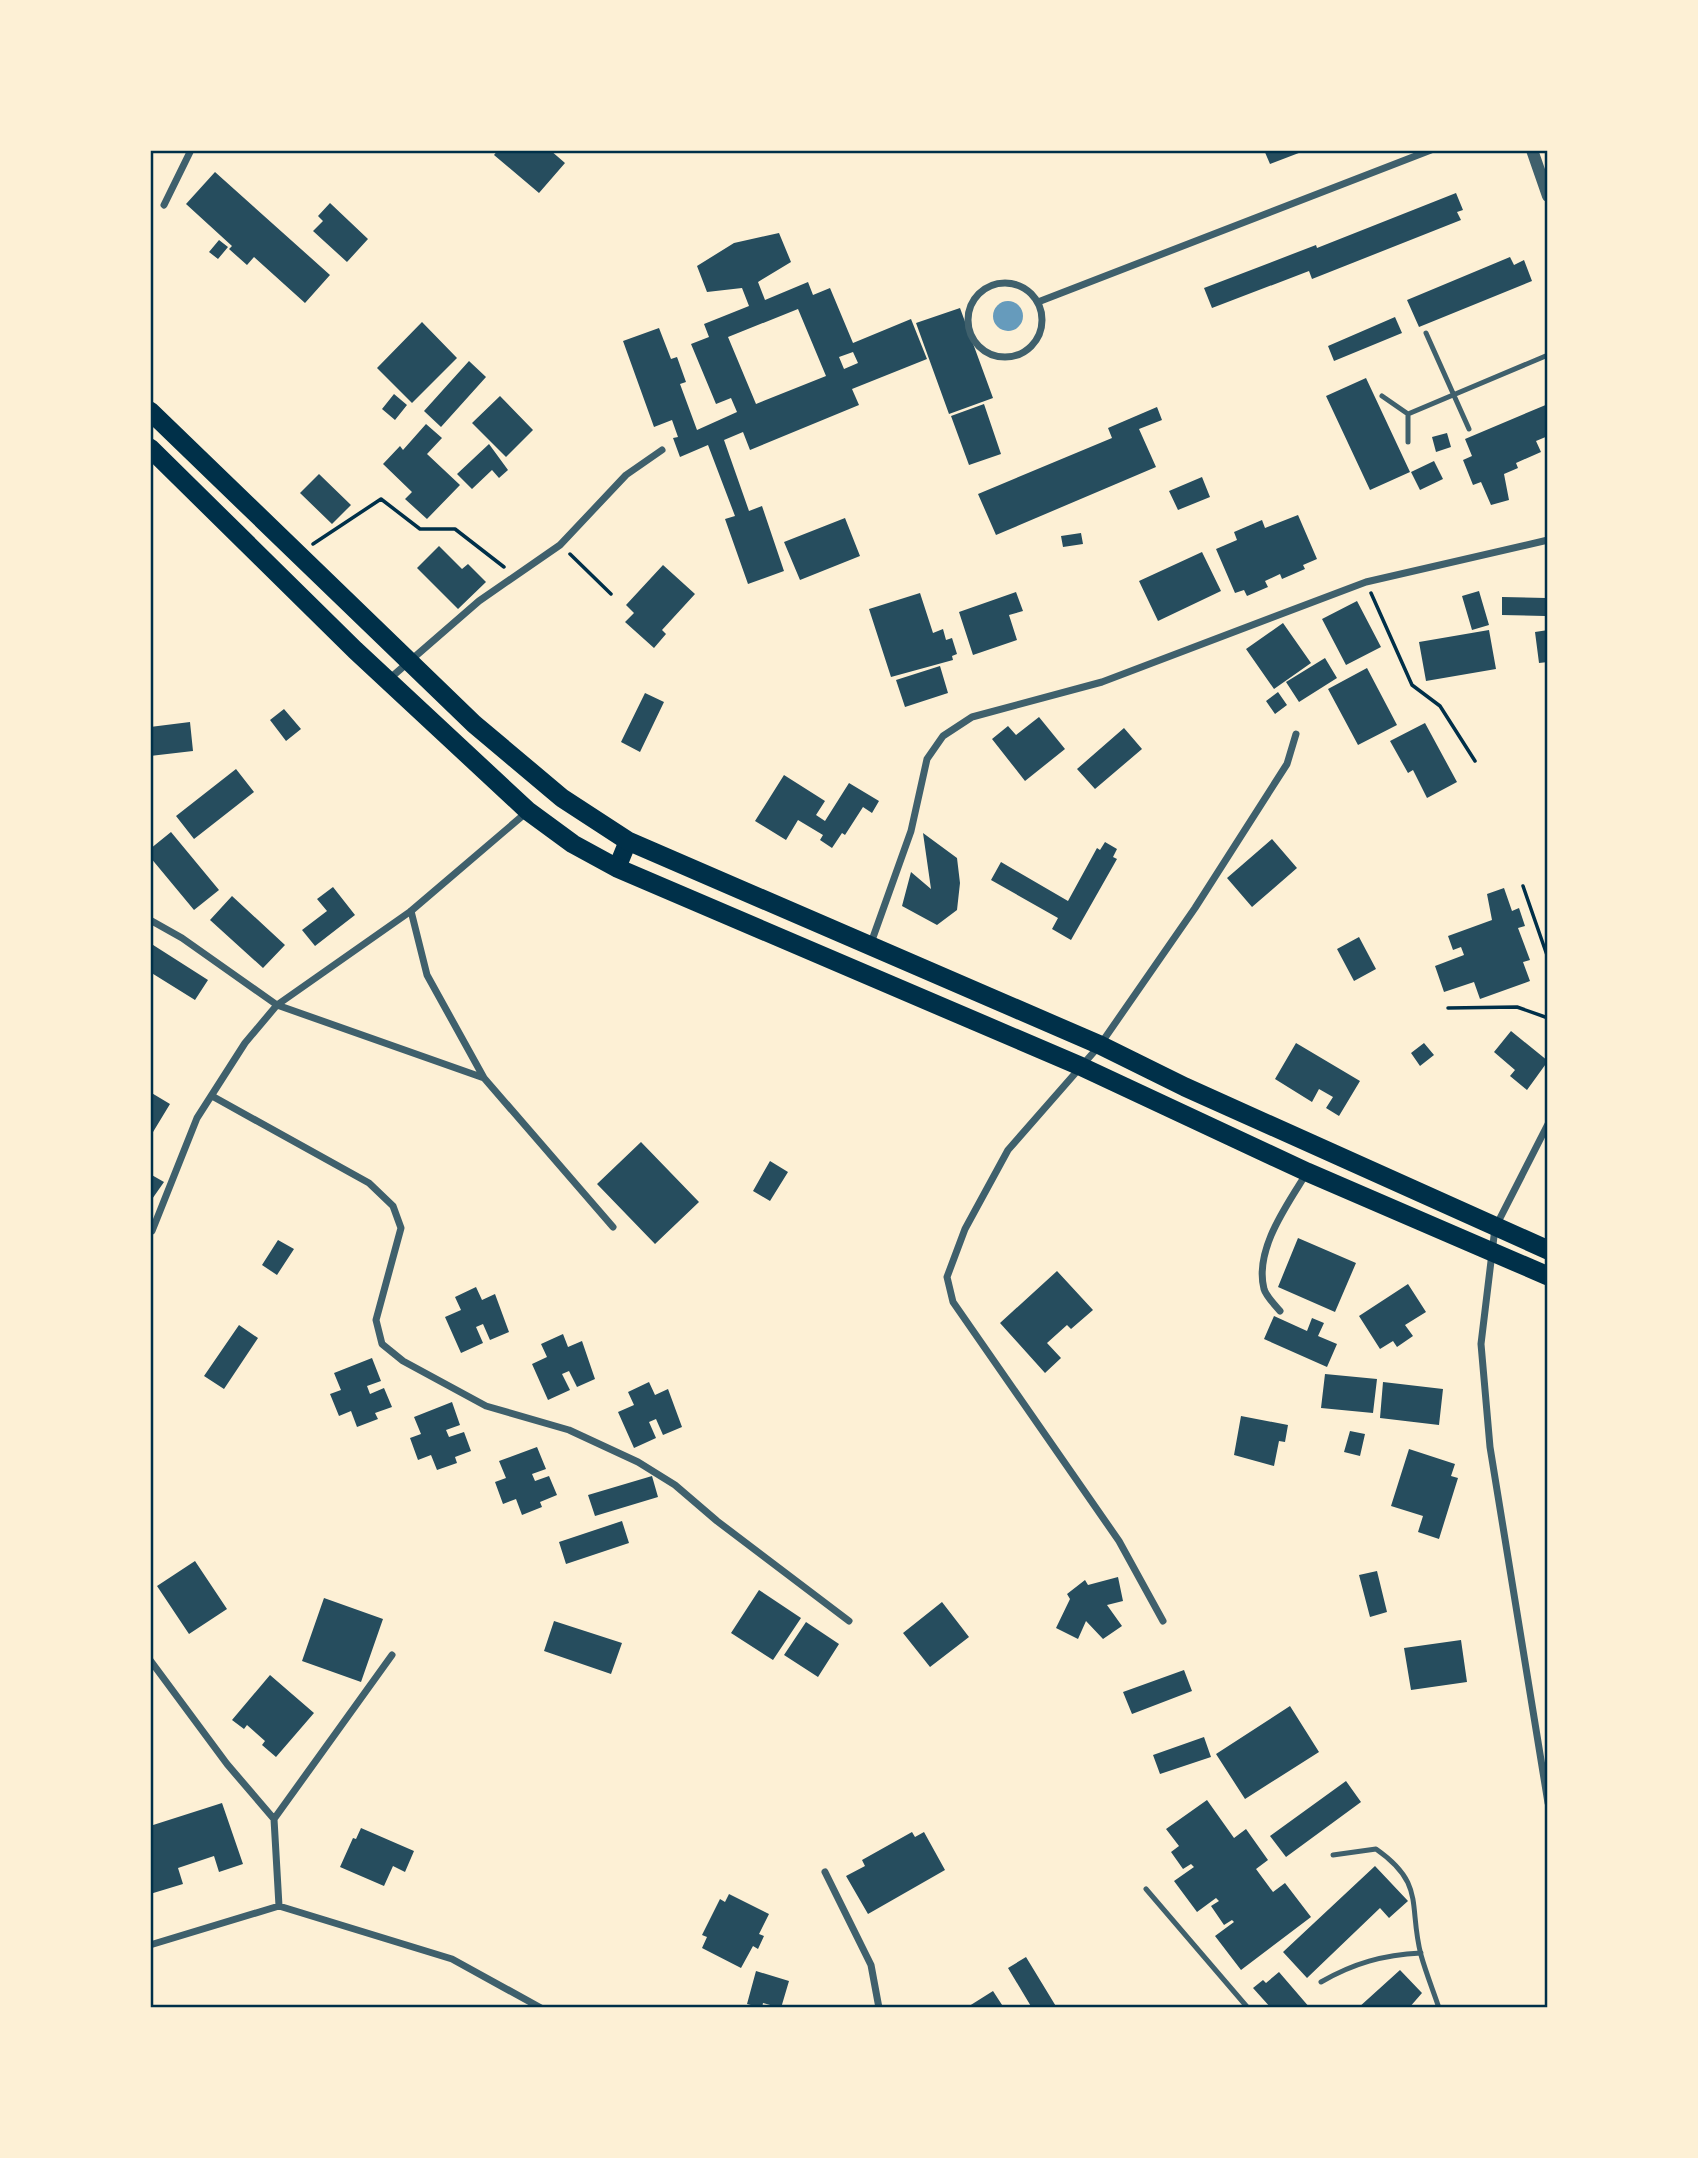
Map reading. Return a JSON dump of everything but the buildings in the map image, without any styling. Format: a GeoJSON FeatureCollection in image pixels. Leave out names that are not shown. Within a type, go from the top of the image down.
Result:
{"type":"FeatureCollection","features":[{"type":"Feature","properties":{"kind":"highway"},"geometry":{"type":"LineString","coordinates":[[150,411],[474,724],[562,797],[628,841],[1100,1045],[1548,1250]]}},
{"type":"Feature","properties":{"kind":"highway"},"geometry":{"type":"LineString","coordinates":[[150,448],[388,680],[528,811],[573,844],[617,868],[1080,1066],[1307,1172],[1548,1276]]}},
{"type":"Feature","properties":{"kind":"main road"},"geometry":{"type":"LineString","coordinates":[[617,868],[628,841]]}},
{"type":"Feature","properties":{"kind":"street"},"geometry":{"type":"LineString","coordinates":[[164,205],[191,150]]}},
{"type":"Feature","properties":{"kind":"street"},"geometry":{"type":"LineString","coordinates":[[1038,302],[1431,150]]}},
{"type":"Feature","properties":{"kind":"street"},"geometry":{"type":"LineString","coordinates":[[1532,150],[1548,196]]}},
{"type":"Feature","properties":{"kind":"street"},"geometry":{"type":"LineString","coordinates":[[1007,283],[1019,286],[1038,302],[1042,313],[1039,337],[1023,354],[999,357],[978,345],[971,335],[969,310],[983,290],[1007,283]]}},
{"type":"Feature","properties":{"kind":"street"},"geometry":{"type":"LineString","coordinates":[[388,680],[479,601],[560,545],[626,475],[662,450]]}},
{"type":"Feature","properties":{"kind":"street"},"geometry":{"type":"LineString","coordinates":[[871,944],[911,831],[927,759],[943,736],[972,717],[1102,682],[1366,582],[1548,540]]}},
{"type":"Feature","properties":{"kind":"street"},"geometry":{"type":"LineString","coordinates":[[1163,1621],[1119,1541],[953,1302],[947,1277],[965,1229],[1008,1150],[1100,1045],[1265,799],[1287,764],[1296,734]]}},
{"type":"Feature","properties":{"kind":"street"},"geometry":{"type":"LineString","coordinates":[[152,1231],[180,1155],[197,1118],[245,1043],[277,1005],[411,911],[528,811]]}},
{"type":"Feature","properties":{"kind":"street"},"geometry":{"type":"LineString","coordinates":[[411,911],[427,975],[484,1078],[613,1227]]}},
{"type":"Feature","properties":{"kind":"street"},"geometry":{"type":"LineString","coordinates":[[150,920],[182,938],[277,1005],[484,1078]]}},
{"type":"Feature","properties":{"kind":"street"},"geometry":{"type":"LineString","coordinates":[[212,1096],[369,1183],[393,1206],[401,1227],[376,1320],[382,1344],[402,1361],[486,1406],[569,1430],[638,1462],[675,1485],[717,1521],[849,1621]]}},
{"type":"Feature","properties":{"kind":"street"},"geometry":{"type":"LineString","coordinates":[[1548,1124],[1495,1228],[1481,1344],[1490,1447],[1548,1803]]}},
{"type":"Feature","properties":{"kind":"street"},"geometry":{"type":"LineString","coordinates":[[1280,1311],[1264,1290],[1263,1260],[1281,1214],[1307,1172]]}},
{"type":"Feature","properties":{"kind":"street"},"geometry":{"type":"LineString","coordinates":[[274,1819],[392,1655]]}},
{"type":"Feature","properties":{"kind":"street"},"geometry":{"type":"LineString","coordinates":[[150,1660],[227,1764],[274,1819],[279,1906]]}},
{"type":"Feature","properties":{"kind":"street"},"geometry":{"type":"LineString","coordinates":[[825,1872],[871,1965],[879,2007]]}},
{"type":"Feature","properties":{"kind":"street"},"geometry":{"type":"LineString","coordinates":[[150,1945],[279,1906],[452,1959],[541,2007]]}},
{"type":"Feature","properties":{"kind":"lane"},"geometry":{"type":"LineString","coordinates":[[1426,333],[1469,429]]}},
{"type":"Feature","properties":{"kind":"lane"},"geometry":{"type":"LineString","coordinates":[[1408,414],[1548,355]]}},
{"type":"Feature","properties":{"kind":"lane"},"geometry":{"type":"LineString","coordinates":[[1382,396],[1408,414]]}},
{"type":"Feature","properties":{"kind":"lane"},"geometry":{"type":"LineString","coordinates":[[1408,414],[1408,442]]}},
{"type":"Feature","properties":{"kind":"lane"},"geometry":{"type":"LineString","coordinates":[[1333,1855],[1376,1849],[1398,1864],[1413,1892],[1421,1953],[1439,2007]]}},
{"type":"Feature","properties":{"kind":"lane"},"geometry":{"type":"LineString","coordinates":[[1146,1889],[1248,2007]]}},
{"type":"Feature","properties":{"kind":"lane"},"geometry":{"type":"LineString","coordinates":[[1321,1982],[1352,1965],[1387,1955],[1421,1953]]}},
{"type":"Feature","properties":{"kind":"path"},"geometry":{"type":"LineString","coordinates":[[298,554],[381,499],[420,529],[456,529],[516,577]]}},
{"type":"Feature","properties":{"kind":"path"},"geometry":{"type":"LineString","coordinates":[[560,545],[611,594]]}},
{"type":"Feature","properties":{"kind":"path"},"geometry":{"type":"LineString","coordinates":[[1366,582],[1412,685],[1440,706],[1475,761]]}},
{"type":"Feature","properties":{"kind":"path"},"geometry":{"type":"LineString","coordinates":[[1523,886],[1548,958]]}},
{"type":"Feature","properties":{"kind":"path"},"geometry":{"type":"LineString","coordinates":[[1448,1008],[1517,1007],[1548,1018]]}},
{"type":"Feature","properties":{"kind":"water"},"geometry":{"type":"Polygon","coordinates":[[[1008,301],[1018,306],[1023,316],[1018,326],[1008,331],[998,326],[993,316],[998,306],[1008,301]]]}}]}
